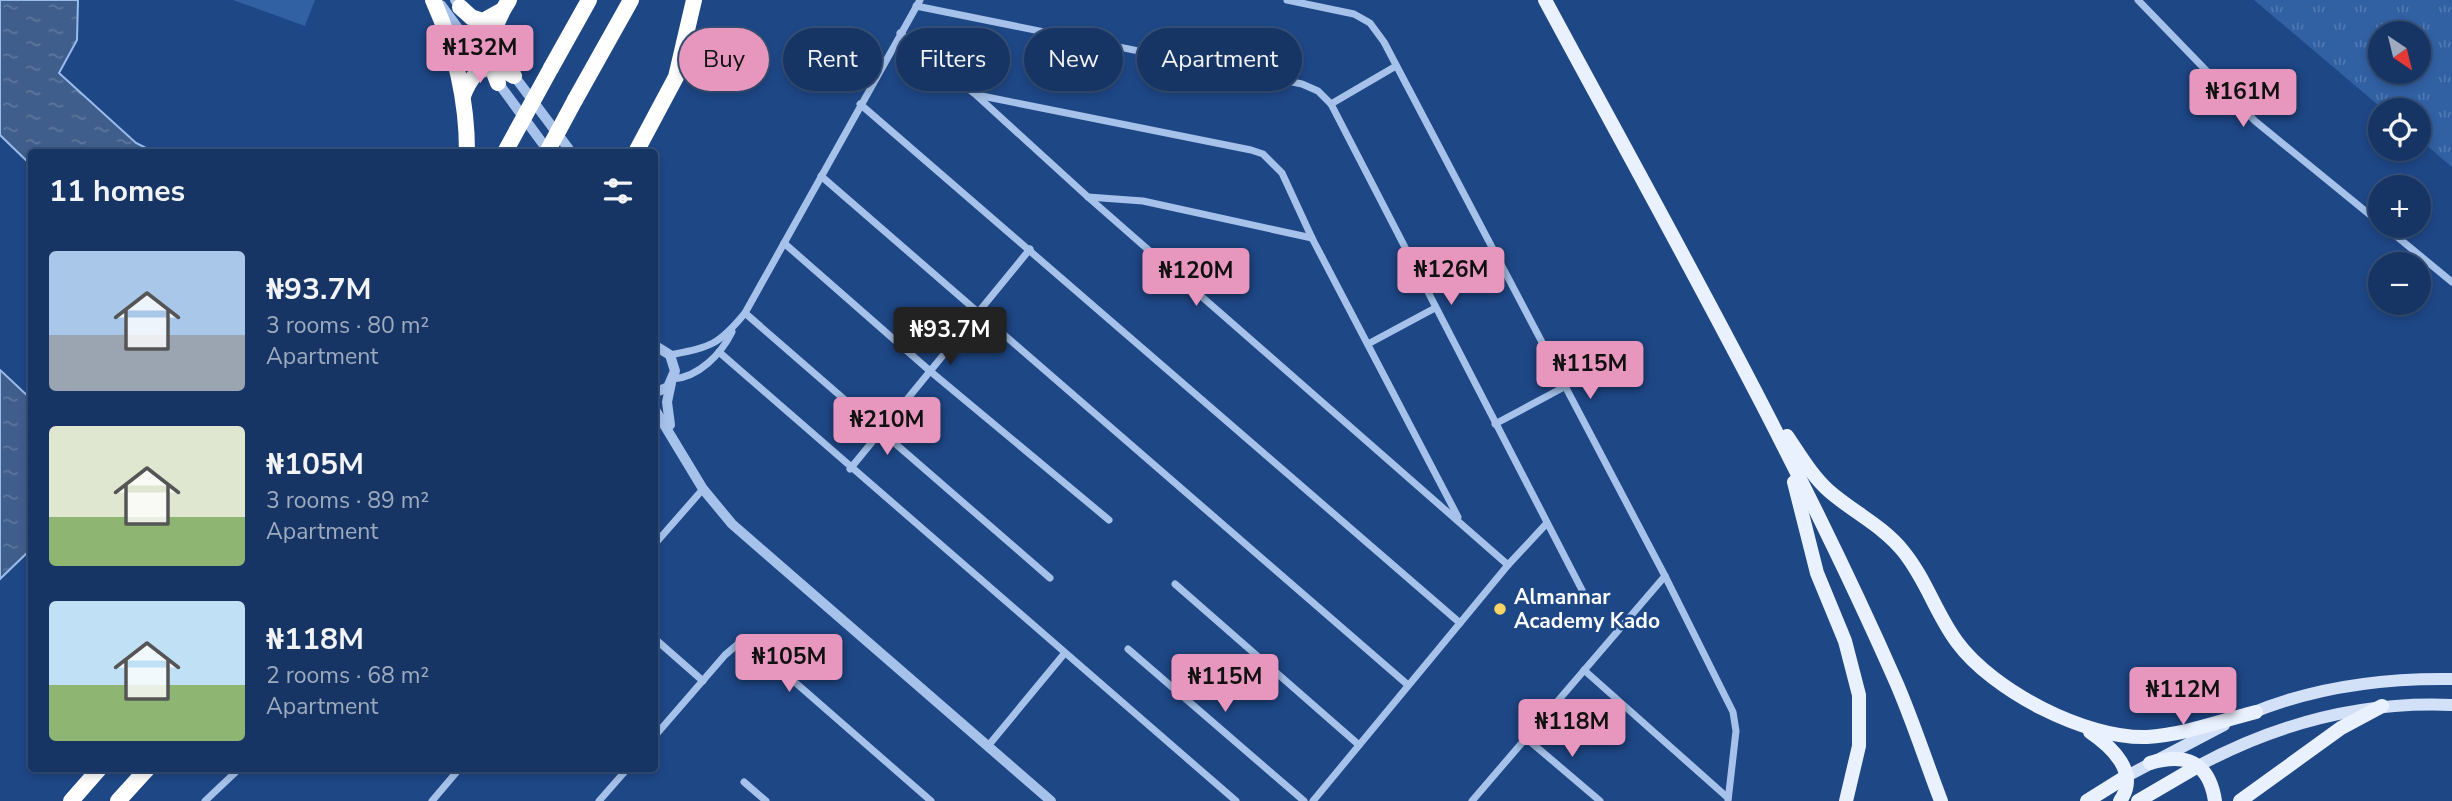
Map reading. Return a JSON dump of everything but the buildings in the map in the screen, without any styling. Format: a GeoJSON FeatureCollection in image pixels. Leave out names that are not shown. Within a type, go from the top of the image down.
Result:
{"type":"FeatureCollection","features":[{"type":"Feature","properties":{"kind":"highway"},"geometry":{"type":"LineString","coordinates":[[435,0],[455,55],[463,96],[467,149]]}},
{"type":"Feature","properties":{"kind":"highway"},"geometry":{"type":"LineString","coordinates":[[507,149],[589,0]]}},
{"type":"Feature","properties":{"kind":"highway"},"geometry":{"type":"LineString","coordinates":[[550,149],[631,0]]}},
{"type":"Feature","properties":{"kind":"highway"},"geometry":{"type":"LineString","coordinates":[[638,149],[676,76],[694,0]]}},
{"type":"Feature","properties":{"kind":"highway"},"geometry":{"type":"LineString","coordinates":[[458,4],[471,17],[483,21],[505,5]]}},
{"type":"Feature","properties":{"kind":"highway"},"geometry":{"type":"LineString","coordinates":[[498,83],[489,66],[491,47],[505,5]]}},
{"type":"Feature","properties":{"kind":"highway"},"geometry":{"type":"LineString","coordinates":[[463,96],[472,79],[489,66],[503,68],[514,76]]}},
{"type":"Feature","properties":{"kind":"highway"},"geometry":{"type":"LineString","coordinates":[[71,801],[96,772]]}},
{"type":"Feature","properties":{"kind":"highway"},"geometry":{"type":"LineString","coordinates":[[118,801],[144,772]]}},
{"type":"Feature","properties":{"kind":"main road"},"geometry":{"type":"LineString","coordinates":[[1545,0],[1787,454],[1897,685],[1941,801]]}},
{"type":"Feature","properties":{"kind":"main road"},"geometry":{"type":"LineString","coordinates":[[1748,378],[1815,476],[1836,496],[1891,537],[1904,552],[1967,654],[2003,684],[2076,723],[2114,751],[2127,776],[2127,786],[2120,801]]}},
{"type":"Feature","properties":{"kind":"main road"},"geometry":{"type":"LineString","coordinates":[[1787,454],[1817,573],[1845,641],[1859,695],[1859,746],[1846,801]]}},
{"type":"Feature","properties":{"kind":"main road"},"geometry":{"type":"LineString","coordinates":[[2076,723],[2120,735],[2146,737],[2171,734],[2256,712],[2335,688],[2417,679],[2452,679]]}},
{"type":"Feature","properties":{"kind":"main road"},"geometry":{"type":"LineString","coordinates":[[2138,801],[2198,766],[2284,726],[2348,710],[2382,706],[2452,705]]}},
{"type":"Feature","properties":{"kind":"main road"},"geometry":{"type":"LineString","coordinates":[[2240,801],[2341,728],[2382,706]]}},
{"type":"Feature","properties":{"kind":"main road"},"geometry":{"type":"LineString","coordinates":[[2087,801],[2150,763],[2256,712]]}},
{"type":"Feature","properties":{"kind":"main road"},"geometry":{"type":"LineString","coordinates":[[2150,763],[2180,757],[2198,766],[2215,801]]}},
{"type":"Feature","properties":{"kind":"street"},"geometry":{"type":"LineString","coordinates":[[435,0],[489,66]]}},
{"type":"Feature","properties":{"kind":"street"},"geometry":{"type":"LineString","coordinates":[[1287,0],[1353,14],[1370,23],[1396,66],[1566,386],[1733,712],[1736,731],[1728,800]]}},
{"type":"Feature","properties":{"kind":"street"},"geometry":{"type":"LineString","coordinates":[[2138,0],[2255,121],[2368,213]]}},
{"type":"Feature","properties":{"kind":"street"},"geometry":{"type":"LineString","coordinates":[[903,28],[918,3],[1302,84],[1318,91],[1331,104],[1582,590]]}},
{"type":"Feature","properties":{"kind":"street"},"geometry":{"type":"LineString","coordinates":[[458,4],[569,149]]}},
{"type":"Feature","properties":{"kind":"street"},"geometry":{"type":"LineString","coordinates":[[658,390],[672,381],[690,376],[719,352],[745,313],[896,40]]}},
{"type":"Feature","properties":{"kind":"street"},"geometry":{"type":"LineString","coordinates":[[1331,104],[1396,66]]}},
{"type":"Feature","properties":{"kind":"street"},"geometry":{"type":"LineString","coordinates":[[498,83],[546,149]]}},
{"type":"Feature","properties":{"kind":"street"},"geometry":{"type":"LineString","coordinates":[[971,91],[1088,197],[1460,520],[1508,565]]}},
{"type":"Feature","properties":{"kind":"street"},"geometry":{"type":"LineString","coordinates":[[975,94],[1263,154],[1282,173],[1312,238],[1460,520]]}},
{"type":"Feature","properties":{"kind":"street"},"geometry":{"type":"LineString","coordinates":[[860,104],[1460,623]]}},
{"type":"Feature","properties":{"kind":"street"},"geometry":{"type":"LineString","coordinates":[[821,176],[1408,685]]}},
{"type":"Feature","properties":{"kind":"street"},"geometry":{"type":"LineString","coordinates":[[1088,197],[1143,201],[1312,238]]}},
{"type":"Feature","properties":{"kind":"street"},"geometry":{"type":"LineString","coordinates":[[2399,238],[2452,282]]}},
{"type":"Feature","properties":{"kind":"street"},"geometry":{"type":"LineString","coordinates":[[784,243],[930,371],[1109,520]]}},
{"type":"Feature","properties":{"kind":"street"},"geometry":{"type":"LineString","coordinates":[[850,469],[1030,249]]}},
{"type":"Feature","properties":{"kind":"street"},"geometry":{"type":"LineString","coordinates":[[1368,344],[1435,308]]}},
{"type":"Feature","properties":{"kind":"street"},"geometry":{"type":"LineString","coordinates":[[745,313],[1050,578]]}},
{"type":"Feature","properties":{"kind":"street"},"geometry":{"type":"LineString","coordinates":[[662,349],[705,349],[735,325]]}},
{"type":"Feature","properties":{"kind":"street"},"geometry":{"type":"LineString","coordinates":[[662,349],[675,371],[667,402],[671,432]]}},
{"type":"Feature","properties":{"kind":"street"},"geometry":{"type":"LineString","coordinates":[[719,352],[850,469],[1236,801]]}},
{"type":"Feature","properties":{"kind":"street"},"geometry":{"type":"LineString","coordinates":[[1495,424],[1566,386]]}},
{"type":"Feature","properties":{"kind":"street"},"geometry":{"type":"LineString","coordinates":[[658,416],[671,432],[684,460],[703,489],[732,524],[1051,801]]}},
{"type":"Feature","properties":{"kind":"street"},"geometry":{"type":"LineString","coordinates":[[658,540],[703,489]]}},
{"type":"Feature","properties":{"kind":"street"},"geometry":{"type":"LineString","coordinates":[[1313,801],[1508,565],[1547,523]]}},
{"type":"Feature","properties":{"kind":"street"},"geometry":{"type":"LineString","coordinates":[[1472,801],[1665,576]]}},
{"type":"Feature","properties":{"kind":"street"},"geometry":{"type":"LineString","coordinates":[[1175,584],[1359,745]]}},
{"type":"Feature","properties":{"kind":"street"},"geometry":{"type":"LineString","coordinates":[[658,642],[703,681]]}},
{"type":"Feature","properties":{"kind":"street"},"geometry":{"type":"LineString","coordinates":[[658,732],[738,644],[750,643],[931,801]]}},
{"type":"Feature","properties":{"kind":"street"},"geometry":{"type":"LineString","coordinates":[[1128,649],[1304,801]]}},
{"type":"Feature","properties":{"kind":"street"},"geometry":{"type":"LineString","coordinates":[[988,746],[1064,654]]}},
{"type":"Feature","properties":{"kind":"street"},"geometry":{"type":"LineString","coordinates":[[1584,670],[1728,800]]}},
{"type":"Feature","properties":{"kind":"street"},"geometry":{"type":"LineString","coordinates":[[1526,738],[1600,801]]}},
{"type":"Feature","properties":{"kind":"street"},"geometry":{"type":"LineString","coordinates":[[205,801],[236,772]]}},
{"type":"Feature","properties":{"kind":"street"},"geometry":{"type":"LineString","coordinates":[[432,801],[457,772]]}},
{"type":"Feature","properties":{"kind":"street"},"geometry":{"type":"LineString","coordinates":[[599,801],[624,772]]}},
{"type":"Feature","properties":{"kind":"street"},"geometry":{"type":"LineString","coordinates":[[744,782],[766,801]]}},
{"type":"Feature","properties":{"kind":"green space"},"geometry":{"type":"Polygon","coordinates":[[[233,0],[315,0],[305,26],[233,0]]]}},
{"type":"Feature","properties":{"kind":"green space"},"geometry":{"type":"Polygon","coordinates":[[[2254,0],[2452,0],[2452,167],[2431,149],[2431,98],[2370,98],[2254,0]]]}},
{"type":"Feature","properties":{"kind":"water"},"geometry":{"type":"Polygon","coordinates":[[[0,0],[78,0],[77,40],[59,73],[136,143],[148,149],[28,149],[28,162],[0,135],[0,0]]]}},
{"type":"Feature","properties":{"kind":"water"},"geometry":{"type":"Polygon","coordinates":[[[0,370],[28,396],[28,552],[0,579],[0,370]]]}},
{"type":"Feature","properties":{"kind":"place","name":"Almannar Academy Kado"},"geometry":{"type":"Point","coordinates":[1500,609]}}]}
